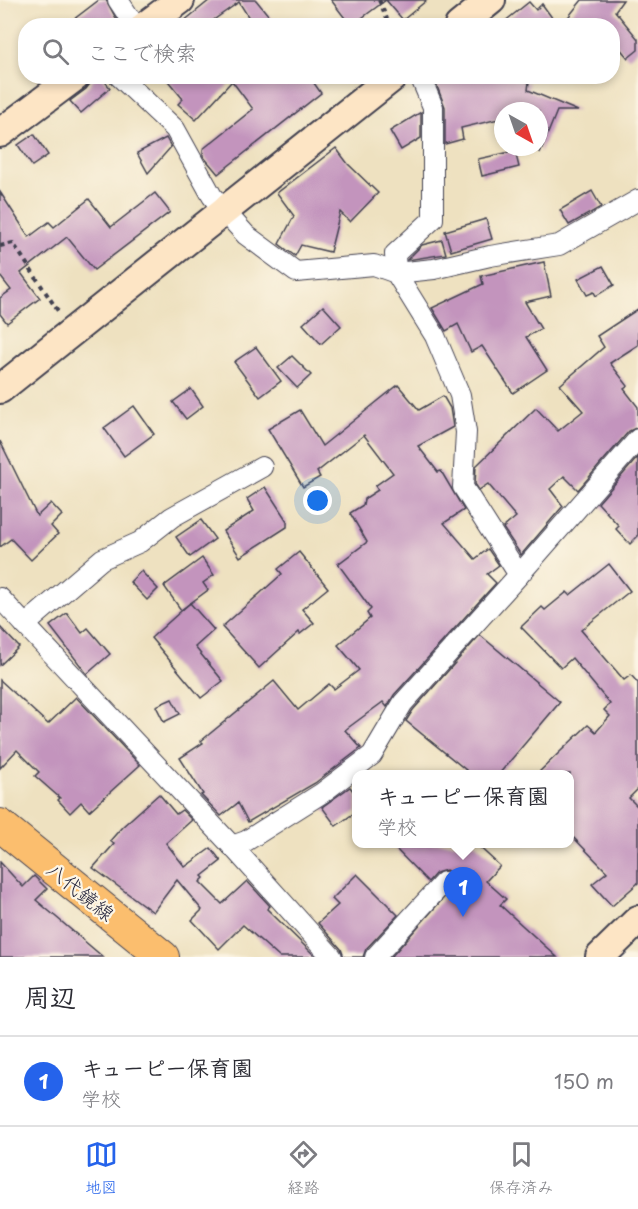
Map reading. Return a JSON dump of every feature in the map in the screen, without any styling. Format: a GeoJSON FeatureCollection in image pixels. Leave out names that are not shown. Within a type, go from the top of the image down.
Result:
{"type":"FeatureCollection","features":[{"type":"Feature","properties":{"kind":"main road","name":"八代鏡線"},"geometry":{"type":"LineString","coordinates":[[0,825],[163,957]]}},
{"type":"Feature","properties":{"kind":"street"},"geometry":{"type":"LineString","coordinates":[[118,0],[130,18]]}},
{"type":"Feature","properties":{"kind":"street"},"geometry":{"type":"LineString","coordinates":[[156,18],[180,0]]}},
{"type":"Feature","properties":{"kind":"street"},"geometry":{"type":"LineString","coordinates":[[469,18],[491,0]]}},
{"type":"Feature","properties":{"kind":"street"},"geometry":{"type":"LineString","coordinates":[[0,134],[66,84]]}},
{"type":"Feature","properties":{"kind":"street"},"geometry":{"type":"LineString","coordinates":[[127,84],[174,129],[212,196],[225,212],[246,235],[296,272],[374,265],[396,273],[434,269],[490,256],[560,245],[638,200]]}},
{"type":"Feature","properties":{"kind":"street"},"geometry":{"type":"LineString","coordinates":[[0,389],[384,84]]}},
{"type":"Feature","properties":{"kind":"street"},"geometry":{"type":"LineString","coordinates":[[423,84],[433,107],[433,219],[395,254],[396,273],[435,336],[460,395],[466,432],[463,487],[519,575]]}},
{"type":"Feature","properties":{"kind":"street"},"geometry":{"type":"LineString","coordinates":[[352,770],[372,755],[403,703],[638,439]]}},
{"type":"Feature","properties":{"kind":"street"},"geometry":{"type":"LineString","coordinates":[[25,624],[102,559],[140,542],[172,516],[262,467]]}},
{"type":"Feature","properties":{"kind":"street"},"geometry":{"type":"LineString","coordinates":[[0,598],[232,846],[332,957]]}},
{"type":"Feature","properties":{"kind":"street"},"geometry":{"type":"LineString","coordinates":[[232,846],[246,841],[322,793],[352,770]]}},
{"type":"Feature","properties":{"kind":"street"},"geometry":{"type":"LineString","coordinates":[[375,957],[444,882]]}},
{"type":"Feature","properties":{"kind":"street"},"geometry":{"type":"LineString","coordinates":[[600,957],[638,920]]}},
{"type":"Feature","properties":{"kind":"path"},"geometry":{"type":"LineString","coordinates":[[379,0],[387,18]]}},
{"type":"Feature","properties":{"kind":"path"},"geometry":{"type":"LineString","coordinates":[[0,246],[13,243],[72,332]]}},
{"type":"Feature","properties":{"kind":"building"},"geometry":{"type":"Polygon","coordinates":[[[99,0],[106,0],[116,18],[75,18],[99,0]]]}},
{"type":"Feature","properties":{"kind":"building"},"geometry":{"type":"Polygon","coordinates":[[[210,0],[256,0],[271,18],[249,18],[239,2],[216,18],[188,18],[210,0]]]}},
{"type":"Feature","properties":{"kind":"building"},"geometry":{"type":"Polygon","coordinates":[[[331,0],[386,0],[362,18],[345,18],[331,0]]]}},
{"type":"Feature","properties":{"kind":"building"},"geometry":{"type":"Polygon","coordinates":[[[386,0],[427,0],[405,18],[401,18],[386,0]]]}},
{"type":"Feature","properties":{"kind":"building"},"geometry":{"type":"Polygon","coordinates":[[[582,0],[623,0],[615,11],[638,39],[638,50],[628,58],[620,48],[620,18],[567,18],[582,0]]]}},
{"type":"Feature","properties":{"kind":"building"},"geometry":{"type":"Polygon","coordinates":[[[529,2],[536,10],[542,4],[552,18],[509,18],[529,2]]]}},
{"type":"Feature","properties":{"kind":"building"},"geometry":{"type":"Polygon","coordinates":[[[90,84],[107,84],[110,88],[81,113],[70,101],[90,84]]]}},
{"type":"Feature","properties":{"kind":"building"},"geometry":{"type":"Polygon","coordinates":[[[171,84],[229,84],[196,120],[178,104],[183,99],[171,84]]]}},
{"type":"Feature","properties":{"kind":"building"},"geometry":{"type":"Polygon","coordinates":[[[234,84],[315,84],[321,93],[218,174],[203,156],[203,149],[253,109],[234,84]]]}},
{"type":"Feature","properties":{"kind":"building"},"geometry":{"type":"Polygon","coordinates":[[[436,84],[529,84],[528,90],[578,111],[557,111],[548,133],[548,102],[494,102],[494,120],[461,128],[463,139],[445,144],[445,107],[436,84]]]}},
{"type":"Feature","properties":{"kind":"building"},"geometry":{"type":"Polygon","coordinates":[[[421,112],[421,138],[401,150],[390,131],[421,112]]]}},
{"type":"Feature","properties":{"kind":"building"},"geometry":{"type":"Polygon","coordinates":[[[34,134],[48,155],[32,166],[18,145],[34,134]]]}},
{"type":"Feature","properties":{"kind":"building"},"geometry":{"type":"Polygon","coordinates":[[[166,138],[171,147],[148,173],[137,153],[166,138]]]}},
{"type":"Feature","properties":{"kind":"building"},"geometry":{"type":"Polygon","coordinates":[[[336,148],[348,164],[378,193],[350,222],[340,212],[330,252],[301,245],[295,256],[279,244],[294,216],[277,193],[336,148]]]}},
{"type":"Feature","properties":{"kind":"building"},"geometry":{"type":"Polygon","coordinates":[[[494,156],[516,156],[519,167],[482,176],[478,159],[494,156]]]}},
{"type":"Feature","properties":{"kind":"building"},"geometry":{"type":"Polygon","coordinates":[[[592,191],[601,207],[569,225],[560,210],[592,191]]]}},
{"type":"Feature","properties":{"kind":"building"},"geometry":{"type":"Polygon","coordinates":[[[0,192],[29,237],[49,222],[54,227],[89,199],[111,227],[155,193],[170,212],[94,270],[67,237],[21,273],[40,298],[7,323],[0,314],[0,298],[11,290],[0,276],[0,192]]]}},
{"type":"Feature","properties":{"kind":"building"},"geometry":{"type":"Polygon","coordinates":[[[486,219],[492,239],[451,251],[445,231],[486,219]]]}},
{"type":"Feature","properties":{"kind":"building"},"geometry":{"type":"Polygon","coordinates":[[[442,240],[446,254],[407,260],[422,245],[442,240]]]}},
{"type":"Feature","properties":{"kind":"building"},"geometry":{"type":"Polygon","coordinates":[[[544,262],[551,296],[525,302],[541,329],[526,337],[547,370],[513,393],[482,346],[471,352],[458,324],[446,331],[432,308],[483,284],[481,276],[544,262]]]}},
{"type":"Feature","properties":{"kind":"building"},"geometry":{"type":"Polygon","coordinates":[[[603,266],[614,285],[596,296],[594,292],[587,295],[578,279],[603,266]]]}},
{"type":"Feature","properties":{"kind":"building"},"geometry":{"type":"Polygon","coordinates":[[[323,306],[341,326],[321,344],[303,324],[323,306]]]}},
{"type":"Feature","properties":{"kind":"building"},"geometry":{"type":"Polygon","coordinates":[[[638,309],[638,345],[610,363],[628,386],[624,389],[638,407],[638,427],[629,431],[578,490],[564,476],[550,489],[563,506],[521,555],[503,528],[516,517],[488,484],[479,490],[475,484],[476,466],[536,408],[558,431],[583,411],[560,385],[604,347],[597,336],[638,309]]]}},
{"type":"Feature","properties":{"kind":"building"},"geometry":{"type":"Polygon","coordinates":[[[256,347],[281,381],[260,397],[234,362],[256,347]]]}},
{"type":"Feature","properties":{"kind":"building"},"geometry":{"type":"Polygon","coordinates":[[[292,356],[311,375],[297,388],[278,368],[292,356]]]}},
{"type":"Feature","properties":{"kind":"building"},"geometry":{"type":"Polygon","coordinates":[[[398,385],[419,410],[443,396],[450,408],[453,427],[418,446],[438,472],[441,471],[464,510],[444,523],[475,559],[488,549],[499,565],[487,574],[496,583],[394,695],[387,707],[383,702],[345,730],[361,748],[315,783],[248,822],[238,803],[221,816],[201,795],[203,794],[180,758],[203,743],[201,741],[274,681],[298,710],[329,684],[334,689],[359,670],[338,645],[370,618],[367,613],[371,609],[338,564],[367,542],[350,513],[363,505],[364,499],[378,490],[375,486],[393,473],[364,435],[317,472],[320,477],[303,487],[268,429],[300,410],[322,446],[398,385]]]}},
{"type":"Feature","properties":{"kind":"building"},"geometry":{"type":"Polygon","coordinates":[[[191,389],[203,406],[186,419],[173,402],[191,389]]]}},
{"type":"Feature","properties":{"kind":"building"},"geometry":{"type":"Polygon","coordinates":[[[134,406],[154,434],[124,456],[104,428],[134,406]]]}},
{"type":"Feature","properties":{"kind":"building"},"geometry":{"type":"Polygon","coordinates":[[[0,441],[37,516],[51,503],[62,515],[51,526],[58,534],[31,560],[11,539],[0,547],[0,441]]]}},
{"type":"Feature","properties":{"kind":"building"},"geometry":{"type":"Polygon","coordinates":[[[638,457],[638,536],[630,544],[616,529],[619,526],[598,503],[638,457]]]}},
{"type":"Feature","properties":{"kind":"building"},"geometry":{"type":"Polygon","coordinates":[[[265,487],[287,521],[287,527],[240,557],[223,531],[254,511],[247,499],[265,487]]]}},
{"type":"Feature","properties":{"kind":"building"},"geometry":{"type":"Polygon","coordinates":[[[201,520],[215,539],[190,557],[176,537],[201,520]]]}},
{"type":"Feature","properties":{"kind":"building"},"geometry":{"type":"Polygon","coordinates":[[[299,552],[328,588],[302,609],[314,623],[300,634],[299,632],[259,668],[222,627],[282,574],[278,569],[299,552]]]}},
{"type":"Feature","properties":{"kind":"building"},"geometry":{"type":"Polygon","coordinates":[[[202,558],[214,575],[203,583],[208,590],[181,610],[164,586],[202,558]]]}},
{"type":"Feature","properties":{"kind":"building"},"geometry":{"type":"Polygon","coordinates":[[[609,564],[630,591],[581,630],[624,680],[631,675],[638,683],[638,789],[629,798],[638,807],[638,883],[612,906],[592,884],[607,872],[574,838],[574,770],[541,770],[588,725],[596,732],[610,716],[604,710],[610,704],[572,658],[561,668],[521,627],[542,607],[545,610],[567,592],[570,595],[609,564]]]}},
{"type":"Feature","properties":{"kind":"building"},"geometry":{"type":"Polygon","coordinates":[[[141,571],[158,589],[147,600],[130,582],[141,571]]]}},
{"type":"Feature","properties":{"kind":"building"},"geometry":{"type":"Polygon","coordinates":[[[190,603],[214,630],[195,647],[223,681],[201,698],[151,638],[190,603]]]}},
{"type":"Feature","properties":{"kind":"building"},"geometry":{"type":"Polygon","coordinates":[[[67,613],[82,633],[88,628],[110,654],[87,674],[50,626],[67,613]]]}},
{"type":"Feature","properties":{"kind":"building"},"geometry":{"type":"Polygon","coordinates":[[[0,627],[19,647],[0,665],[0,627]]]}},
{"type":"Feature","properties":{"kind":"building"},"geometry":{"type":"Polygon","coordinates":[[[480,635],[560,702],[502,770],[466,770],[406,721],[413,710],[480,635]]]}},
{"type":"Feature","properties":{"kind":"building"},"geometry":{"type":"Polygon","coordinates":[[[0,680],[48,724],[76,697],[140,765],[89,811],[81,802],[70,813],[58,800],[60,798],[35,776],[39,772],[17,750],[0,768],[0,680]]]}},
{"type":"Feature","properties":{"kind":"building"},"geometry":{"type":"Polygon","coordinates":[[[172,699],[180,714],[164,722],[156,706],[172,699]]]}},
{"type":"Feature","properties":{"kind":"building"},"geometry":{"type":"Polygon","coordinates":[[[350,787],[352,790],[352,815],[336,826],[322,807],[350,787]]]}},
{"type":"Feature","properties":{"kind":"building"},"geometry":{"type":"Polygon","coordinates":[[[159,794],[176,814],[182,810],[192,820],[166,843],[185,867],[211,848],[221,861],[202,876],[204,878],[200,882],[222,904],[247,881],[270,906],[267,909],[316,957],[279,957],[243,925],[219,949],[192,920],[202,910],[177,880],[153,912],[93,868],[114,844],[110,841],[122,827],[159,794]]]}},
{"type":"Feature","properties":{"kind":"building"},"geometry":{"type":"Polygon","coordinates":[[[395,848],[480,848],[500,866],[486,881],[506,899],[500,905],[557,957],[391,957],[456,884],[453,874],[446,870],[436,873],[428,882],[395,848]]]}},
{"type":"Feature","properties":{"kind":"building"},"geometry":{"type":"Polygon","coordinates":[[[0,862],[23,887],[34,876],[47,889],[36,900],[103,957],[0,957],[0,862]]]}},
{"type":"Feature","properties":{"kind":"building"},"geometry":{"type":"Polygon","coordinates":[[[357,874],[398,915],[366,949],[363,957],[344,957],[341,949],[318,923],[338,905],[332,899],[357,874]]]}},
{"type":"Feature","properties":{"kind":"place","name":"キューピー保育園"},"geometry":{"type":"Point","coordinates":[463,917]}}]}
